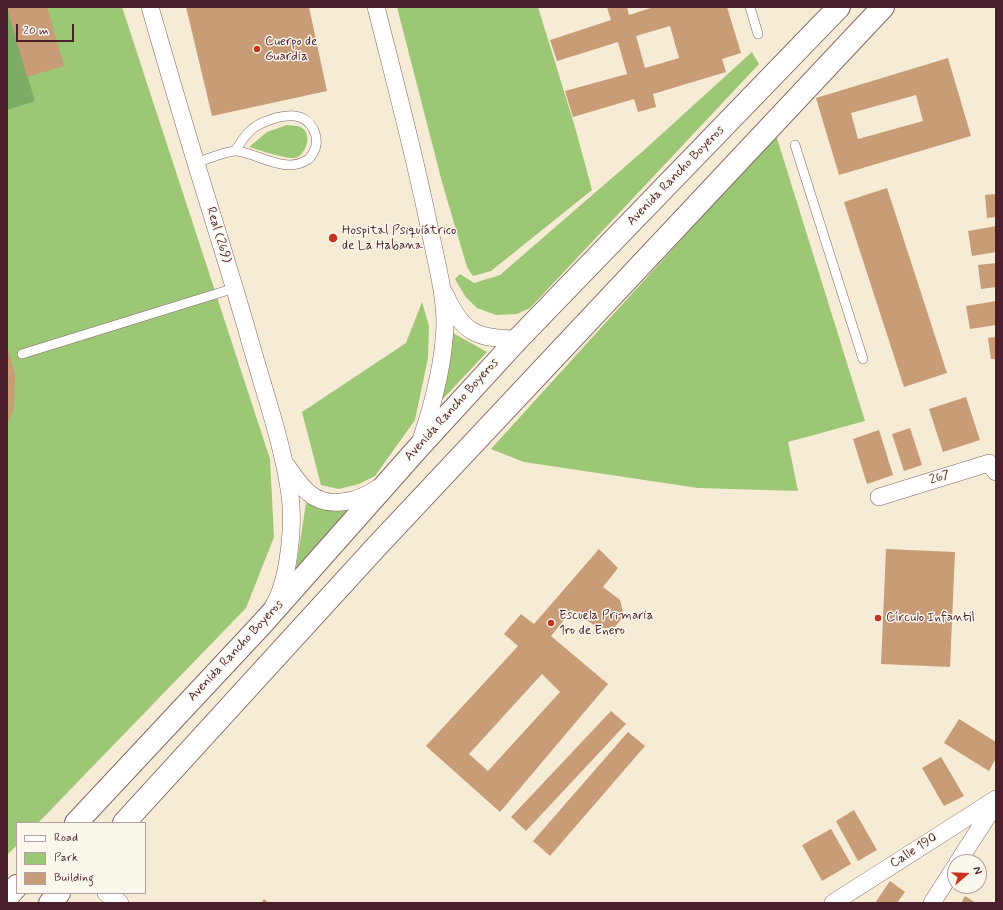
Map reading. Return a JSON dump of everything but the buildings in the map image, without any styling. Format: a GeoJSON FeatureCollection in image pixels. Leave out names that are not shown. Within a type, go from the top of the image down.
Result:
{"type":"FeatureCollection","features":[{"type":"Feature","properties":{"kind":"highway","name":"Avenida Rancho Boyeros"},"geometry":{"type":"LineString","coordinates":[[77,822],[262,624],[390,479],[518,339],[839,7]]}},
{"type":"Feature","properties":{"kind":"highway"},"geometry":{"type":"LineString","coordinates":[[125,822],[377,546],[883,7]]}},
{"type":"Feature","properties":{"kind":"highway"},"geometry":{"type":"LineString","coordinates":[[7,897],[16,887]]}},
{"type":"Feature","properties":{"kind":"highway"},"geometry":{"type":"LineString","coordinates":[[50,903],[58,894]]}},
{"type":"Feature","properties":{"kind":"street","name":"Real (269)"},"geometry":{"type":"LineString","coordinates":[[150,7],[235,288],[285,463],[291,497],[289,552],[283,584],[277,599],[262,624]]}},
{"type":"Feature","properties":{"kind":"street"},"geometry":{"type":"LineString","coordinates":[[376,7],[424,197],[441,283],[445,324],[440,364],[432,403],[419,447]]}},
{"type":"Feature","properties":{"kind":"street"},"geometry":{"type":"LineString","coordinates":[[441,283],[455,315],[474,333],[497,339],[518,339]]}},
{"type":"Feature","properties":{"kind":"street","name":"Real (269)"},"geometry":{"type":"LineString","coordinates":[[285,463],[297,481],[309,494],[325,502],[343,502],[357,499],[372,492],[390,479]]}},
{"type":"Feature","properties":{"kind":"street","name":"267"},"geometry":{"type":"LineString","coordinates":[[879,497],[989,463],[996,472]]}},
{"type":"Feature","properties":{"kind":"street","name":"Calle 190"},"geometry":{"type":"LineString","coordinates":[[833,903],[996,798]]}},
{"type":"Feature","properties":{"kind":"street"},"geometry":{"type":"LineString","coordinates":[[963,854],[996,803]]}},
{"type":"Feature","properties":{"kind":"street"},"geometry":{"type":"LineString","coordinates":[[932,903],[947,880]]}},
{"type":"Feature","properties":{"kind":"street"},"geometry":{"type":"LineString","coordinates":[[107,894],[120,903]]}},
{"type":"Feature","properties":{"kind":"lane"},"geometry":{"type":"LineString","coordinates":[[750,7],[758,34]]}},
{"type":"Feature","properties":{"kind":"lane"},"geometry":{"type":"LineString","coordinates":[[196,163],[235,151],[284,165],[297,165],[309,160],[316,148],[316,136],[313,127],[303,117],[288,116],[269,120],[250,131],[235,151]]}},
{"type":"Feature","properties":{"kind":"lane"},"geometry":{"type":"LineString","coordinates":[[794,145],[863,359]]}},
{"type":"Feature","properties":{"kind":"lane"},"geometry":{"type":"LineString","coordinates":[[22,354],[235,288]]}},
{"type":"Feature","properties":{"kind":"green space"},"geometry":{"type":"Polygon","coordinates":[[[7,7],[122,7],[270,459],[274,537],[246,608],[39,822],[16,822],[16,846],[7,855],[7,7]]]}},
{"type":"Feature","properties":{"kind":"green space"},"geometry":{"type":"Polygon","coordinates":[[[397,7],[538,7],[575,127],[592,190],[491,271],[473,276],[467,267],[442,182],[397,7]]]}},
{"type":"Feature","properties":{"kind":"green space"},"geometry":{"type":"Polygon","coordinates":[[[7,8],[35,101],[7,110],[7,8]]]}},
{"type":"Feature","properties":{"kind":"green space"},"geometry":{"type":"Polygon","coordinates":[[[752,52],[759,64],[530,308],[517,314],[496,315],[477,308],[465,296],[455,279],[460,274],[474,283],[500,275],[642,152],[752,52]]]}},
{"type":"Feature","properties":{"kind":"green space"},"geometry":{"type":"Polygon","coordinates":[[[287,125],[300,127],[307,135],[307,144],[299,156],[295,158],[285,157],[249,147],[267,132],[287,125]]]}},
{"type":"Feature","properties":{"kind":"green space"},"geometry":{"type":"Polygon","coordinates":[[[776,135],[865,421],[788,442],[798,491],[698,488],[524,462],[491,449],[776,135]]]}},
{"type":"Feature","properties":{"kind":"green space"},"geometry":{"type":"Polygon","coordinates":[[[422,302],[429,326],[428,358],[415,420],[375,476],[359,484],[339,489],[321,485],[302,412],[406,343],[422,302]]]}},
{"type":"Feature","properties":{"kind":"green space"},"geometry":{"type":"Polygon","coordinates":[[[453,333],[487,352],[441,401],[453,333]]]}},
{"type":"Feature","properties":{"kind":"green space"},"geometry":{"type":"Polygon","coordinates":[[[306,503],[330,509],[355,506],[296,568],[306,503]]]}},
{"type":"Feature","properties":{"kind":"place","name":"Cuerpo de Guardia"},"geometry":{"type":"Point","coordinates":[257,49]}},
{"type":"Feature","properties":{"kind":"place","name":"Hospital Psiquiátrico de La Habana"},"geometry":{"type":"Point","coordinates":[333,238]}},
{"type":"Feature","properties":{"kind":"place","name":"Círculo Infantil"},"geometry":{"type":"Point","coordinates":[878,618]}},
{"type":"Feature","properties":{"kind":"place","name":"Escuela Primaria 1ro de Enero"},"geometry":{"type":"Point","coordinates":[551,623]}}]}
